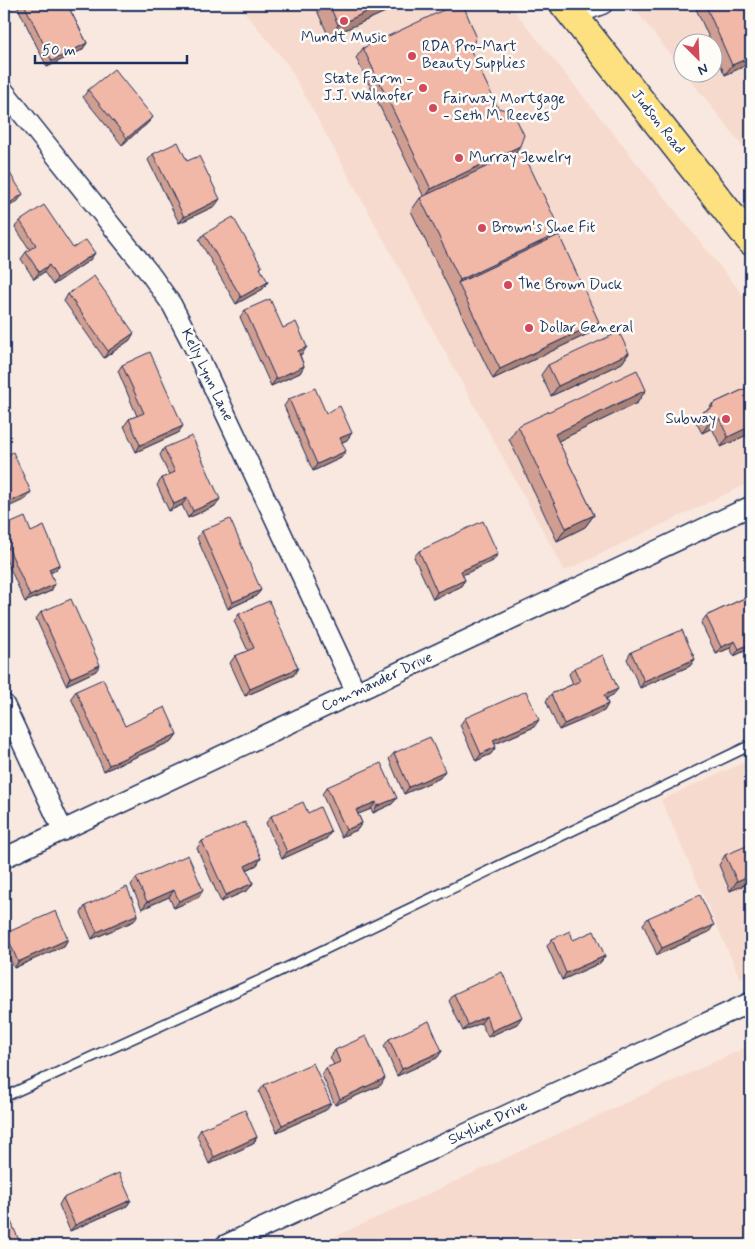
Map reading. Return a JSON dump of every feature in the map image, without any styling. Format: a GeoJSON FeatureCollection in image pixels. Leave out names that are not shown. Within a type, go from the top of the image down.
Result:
{"type":"FeatureCollection","features":[{"type":"Feature","properties":{"kind":"main road","name":"Judson Road"},"geometry":{"type":"LineString","coordinates":[[572,8],[751,241]]}},
{"type":"Feature","properties":{"kind":"street"},"geometry":{"type":"LineString","coordinates":[[572,8],[603,4]]}},
{"type":"Feature","properties":{"kind":"street","name":"Kelly Lynn Lane"},"geometry":{"type":"LineString","coordinates":[[4,91],[151,275],[172,305],[200,359],[356,692]]}},
{"type":"Feature","properties":{"kind":"street","name":"Commander Drive"},"geometry":{"type":"LineString","coordinates":[[4,858],[751,506]]}},
{"type":"Feature","properties":{"kind":"street"},"geometry":{"type":"LineString","coordinates":[[4,704],[63,831]]}},
{"type":"Feature","properties":{"kind":"street","name":"Skyline Drive"},"geometry":{"type":"LineString","coordinates":[[225,1245],[751,1002]]}},
{"type":"Feature","properties":{"kind":"lane"},"geometry":{"type":"LineString","coordinates":[[4,1097],[274,974],[751,745]]}},
{"type":"Feature","properties":{"kind":"shaded area"},"geometry":{"type":"Polygon","coordinates":[[[238,4],[509,4],[751,305],[751,482],[565,571],[288,65],[238,4]]]}},
{"type":"Feature","properties":{"kind":"shaded area"},"geometry":{"type":"Polygon","coordinates":[[[647,4],[751,4],[751,157],[692,82],[722,82],[722,32],[672,32],[672,57],[637,12],[647,4]]]}},
{"type":"Feature","properties":{"kind":"shaded area"},"geometry":{"type":"Polygon","coordinates":[[[751,759],[751,973],[740,978],[661,800],[751,759]]]}},
{"type":"Feature","properties":{"kind":"shaded area"},"geometry":{"type":"Polygon","coordinates":[[[751,1045],[751,1245],[317,1245],[751,1045]]]}},
{"type":"Feature","properties":{"kind":"building"},"geometry":{"type":"Polygon","coordinates":[[[24,4],[67,4],[87,43],[52,61],[24,4]]]}},
{"type":"Feature","properties":{"kind":"building"},"geometry":{"type":"Polygon","coordinates":[[[329,4],[384,4],[338,25],[329,4]]]}},
{"type":"Feature","properties":{"kind":"building"},"geometry":{"type":"Polygon","coordinates":[[[705,4],[751,4],[751,57],[732,65],[722,42],[722,32],[717,32],[705,4]]]}},
{"type":"Feature","properties":{"kind":"building"},"geometry":{"type":"Polygon","coordinates":[[[454,5],[464,7],[476,36],[473,45],[469,47],[498,108],[513,112],[524,135],[520,146],[431,189],[363,48],[454,5]]]}},
{"type":"Feature","properties":{"kind":"building"},"geometry":{"type":"Polygon","coordinates":[[[114,69],[153,117],[127,138],[88,90],[114,69]]]}},
{"type":"Feature","properties":{"kind":"building"},"geometry":{"type":"Polygon","coordinates":[[[178,142],[187,161],[199,156],[220,199],[184,217],[153,154],[178,142]]]}},
{"type":"Feature","properties":{"kind":"building","name":"Brown's Shoe Fit"},"geometry":{"type":"Polygon","coordinates":[[[522,150],[561,232],[460,280],[420,198],[522,150]]]}},
{"type":"Feature","properties":{"kind":"building"},"geometry":{"type":"Polygon","coordinates":[[[4,164],[23,194],[4,207],[4,164]]]}},
{"type":"Feature","properties":{"kind":"building"},"geometry":{"type":"Polygon","coordinates":[[[44,205],[73,248],[86,240],[95,253],[57,278],[49,265],[39,272],[26,252],[36,245],[20,221],[44,205]]]}},
{"type":"Feature","properties":{"kind":"building"},"geometry":{"type":"Polygon","coordinates":[[[233,217],[262,267],[260,268],[268,282],[241,297],[204,234],[233,217]]]}},
{"type":"Feature","properties":{"kind":"building"},"geometry":{"type":"Polygon","coordinates":[[[559,235],[599,322],[500,369],[458,283],[559,235]]]}},
{"type":"Feature","properties":{"kind":"building"},"geometry":{"type":"Polygon","coordinates":[[[94,276],[134,333],[108,351],[68,294],[94,276]]]}},
{"type":"Feature","properties":{"kind":"building"},"geometry":{"type":"Polygon","coordinates":[[[270,299],[283,328],[296,322],[307,347],[298,351],[304,366],[276,379],[245,310],[270,299]]]}},
{"type":"Feature","properties":{"kind":"building"},"geometry":{"type":"Polygon","coordinates":[[[619,332],[629,353],[558,386],[548,365],[619,332]]]}},
{"type":"Feature","properties":{"kind":"building"},"geometry":{"type":"Polygon","coordinates":[[[150,352],[183,426],[140,445],[129,419],[144,413],[122,365],[150,352]]]}},
{"type":"Feature","properties":{"kind":"building"},"geometry":{"type":"Polygon","coordinates":[[[637,370],[646,390],[555,434],[594,515],[566,528],[518,426],[637,370]]]}},
{"type":"Feature","properties":{"kind":"building","name":"Subway"},"geometry":{"type":"Polygon","coordinates":[[[751,386],[751,426],[728,437],[719,418],[709,423],[703,412],[713,407],[712,404],[751,386]]]}},
{"type":"Feature","properties":{"kind":"building"},"geometry":{"type":"Polygon","coordinates":[[[315,388],[326,413],[340,406],[352,433],[340,438],[346,451],[317,464],[289,399],[315,388]]]}},
{"type":"Feature","properties":{"kind":"building"},"geometry":{"type":"Polygon","coordinates":[[[192,436],[220,499],[193,511],[187,498],[174,504],[162,478],[175,472],[164,448],[192,436]]]}},
{"type":"Feature","properties":{"kind":"building"},"geometry":{"type":"Polygon","coordinates":[[[13,452],[31,492],[5,504],[4,457],[13,452]]]}},
{"type":"Feature","properties":{"kind":"building"},"geometry":{"type":"Polygon","coordinates":[[[25,517],[31,532],[44,526],[60,564],[49,569],[55,584],[30,596],[4,538],[4,526],[25,517]]]}},
{"type":"Feature","properties":{"kind":"building"},"geometry":{"type":"Polygon","coordinates":[[[230,519],[261,590],[233,602],[202,531],[230,519]]]}},
{"type":"Feature","properties":{"kind":"building"},"geometry":{"type":"Polygon","coordinates":[[[483,521],[498,554],[461,571],[465,580],[437,592],[419,551],[483,521]]]}},
{"type":"Feature","properties":{"kind":"building"},"geometry":{"type":"Polygon","coordinates":[[[751,595],[751,643],[739,649],[735,641],[721,647],[706,616],[751,595]]]}},
{"type":"Feature","properties":{"kind":"building"},"geometry":{"type":"Polygon","coordinates":[[[71,599],[100,665],[70,678],[41,612],[71,599]]]}},
{"type":"Feature","properties":{"kind":"building"},"geometry":{"type":"Polygon","coordinates":[[[269,601],[298,668],[250,689],[235,656],[254,648],[239,614],[269,601]]]}},
{"type":"Feature","properties":{"kind":"building"},"geometry":{"type":"Polygon","coordinates":[[[682,630],[695,659],[644,681],[631,652],[682,630]]]}},
{"type":"Feature","properties":{"kind":"building"},"geometry":{"type":"Polygon","coordinates":[[[603,655],[618,689],[604,695],[608,704],[564,724],[551,694],[580,681],[574,668],[603,655]]]}},
{"type":"Feature","properties":{"kind":"building"},"geometry":{"type":"Polygon","coordinates":[[[103,679],[125,726],[165,707],[177,734],[109,765],[76,691],[103,679]]]}},
{"type":"Feature","properties":{"kind":"building"},"geometry":{"type":"Polygon","coordinates":[[[526,691],[539,720],[493,740],[496,747],[481,754],[465,718],[526,691]]]}},
{"type":"Feature","properties":{"kind":"building"},"geometry":{"type":"Polygon","coordinates":[[[430,737],[445,771],[409,787],[394,753],[430,737]]]}},
{"type":"Feature","properties":{"kind":"building"},"geometry":{"type":"Polygon","coordinates":[[[381,763],[397,798],[377,806],[376,802],[356,810],[362,823],[346,830],[327,787],[381,763]]]}},
{"type":"Feature","properties":{"kind":"building"},"geometry":{"type":"Polygon","coordinates":[[[303,802],[308,813],[320,807],[331,832],[287,852],[271,816],[303,802]]]}},
{"type":"Feature","properties":{"kind":"building"},"geometry":{"type":"Polygon","coordinates":[[[245,822],[261,858],[245,866],[253,883],[226,895],[202,841],[245,822]]]}},
{"type":"Feature","properties":{"kind":"building"},"geometry":{"type":"Polygon","coordinates":[[[749,845],[751,849],[751,875],[737,881],[725,855],[749,845]]]}},
{"type":"Feature","properties":{"kind":"building"},"geometry":{"type":"Polygon","coordinates":[[[188,855],[203,890],[179,901],[174,890],[147,902],[136,878],[188,855]]]}},
{"type":"Feature","properties":{"kind":"building"},"geometry":{"type":"Polygon","coordinates":[[[127,887],[138,914],[97,932],[85,906],[127,887]]]}},
{"type":"Feature","properties":{"kind":"building"},"geometry":{"type":"Polygon","coordinates":[[[700,895],[714,925],[662,948],[648,918],[700,895]]]}},
{"type":"Feature","properties":{"kind":"building"},"geometry":{"type":"Polygon","coordinates":[[[56,911],[68,939],[18,962],[6,933],[56,911]]]}},
{"type":"Feature","properties":{"kind":"building"},"geometry":{"type":"Polygon","coordinates":[[[570,931],[573,940],[594,931],[605,956],[566,973],[552,939],[570,931]]]}},
{"type":"Feature","properties":{"kind":"building"},"geometry":{"type":"Polygon","coordinates":[[[502,972],[522,1017],[492,1031],[486,1016],[468,1025],[454,994],[502,972]]]}},
{"type":"Feature","properties":{"kind":"building"},"geometry":{"type":"Polygon","coordinates":[[[429,1021],[442,1051],[402,1069],[389,1039],[429,1021]]]}},
{"type":"Feature","properties":{"kind":"building"},"geometry":{"type":"Polygon","coordinates":[[[366,1036],[385,1078],[340,1099],[326,1068],[340,1062],[335,1050],[366,1036]]]}},
{"type":"Feature","properties":{"kind":"building"},"geometry":{"type":"Polygon","coordinates":[[[313,1063],[331,1103],[282,1125],[264,1085],[313,1063]]]}},
{"type":"Feature","properties":{"kind":"building"},"geometry":{"type":"Polygon","coordinates":[[[245,1110],[257,1137],[214,1157],[201,1129],[245,1110]]]}},
{"type":"Feature","properties":{"kind":"building"},"geometry":{"type":"Polygon","coordinates":[[[119,1173],[131,1200],[75,1225],[63,1198],[119,1173]]]}},
{"type":"Feature","properties":{"kind":"building"},"geometry":{"type":"Polygon","coordinates":[[[9,1217],[21,1245],[4,1245],[4,1219],[9,1217]]]}},
{"type":"Feature","properties":{"kind":"place","name":"Mundt Music"},"geometry":{"type":"Point","coordinates":[344,21]}},
{"type":"Feature","properties":{"kind":"place","name":"RDA Pro-Mart Beauty Supplies"},"geometry":{"type":"Point","coordinates":[412,56]}},
{"type":"Feature","properties":{"kind":"place","name":"State Farm - J.J. Walnofer"},"geometry":{"type":"Point","coordinates":[423,88]}},
{"type":"Feature","properties":{"kind":"place","name":"Fairway Mortgage - Seth M. Reeves"},"geometry":{"type":"Point","coordinates":[433,108]}},
{"type":"Feature","properties":{"kind":"place","name":"Murray Jewelry"},"geometry":{"type":"Point","coordinates":[459,158]}},
{"type":"Feature","properties":{"kind":"place","name":"Brown's Shoe Fit"},"geometry":{"type":"Point","coordinates":[482,228]}},
{"type":"Feature","properties":{"kind":"place","name":"The Brown Duck"},"geometry":{"type":"Point","coordinates":[508,285]}},
{"type":"Feature","properties":{"kind":"place","name":"Dollar General"},"geometry":{"type":"Point","coordinates":[529,328]}},
{"type":"Feature","properties":{"kind":"place","name":"Subway"},"geometry":{"type":"Point","coordinates":[726,419]}}]}
